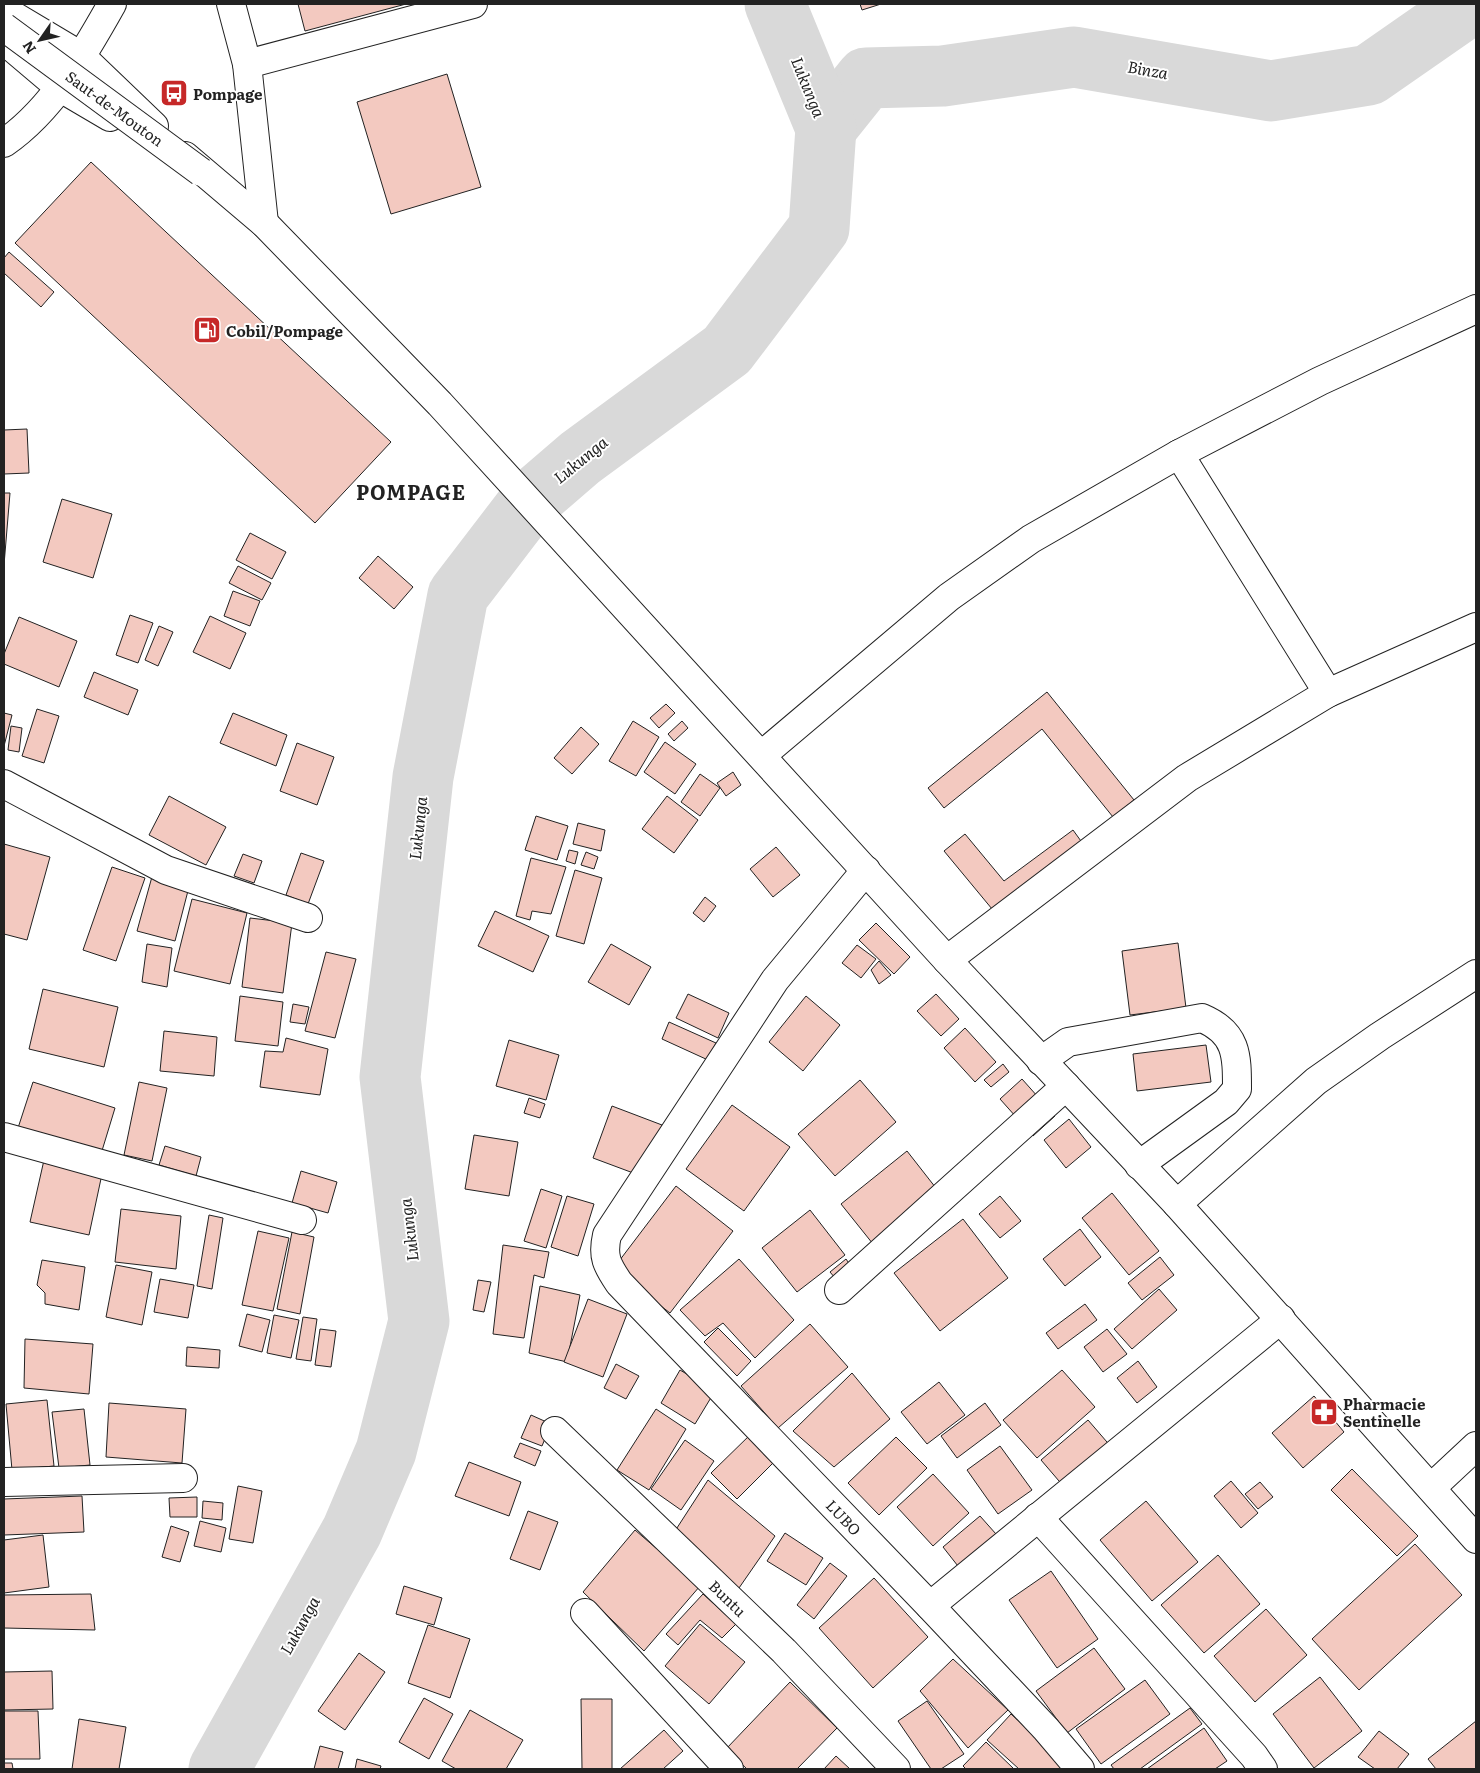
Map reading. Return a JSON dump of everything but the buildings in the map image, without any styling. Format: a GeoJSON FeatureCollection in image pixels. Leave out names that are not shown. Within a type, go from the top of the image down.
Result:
{"type":"FeatureCollection","features":[{"type":"Feature","properties":{"kind":"street"},"geometry":{"type":"LineString","coordinates":[[4,143],[36,115],[59,87],[81,56],[112,4]]}},
{"type":"Feature","properties":{"kind":"street"},"geometry":{"type":"LineString","coordinates":[[231,4],[247,64],[264,222]]}},
{"type":"Feature","properties":{"kind":"street"},"geometry":{"type":"LineString","coordinates":[[247,64],[473,4]]}},
{"type":"Feature","properties":{"kind":"street"},"geometry":{"type":"LineString","coordinates":[[4,10],[81,56],[201,172],[264,222],[440,404],[947,960],[1177,1204],[1476,1539]]}},
{"type":"Feature","properties":{"kind":"street","name":"Saut-de-Mouton"},"geometry":{"type":"LineString","coordinates":[[4,27],[201,172]]}},
{"type":"Feature","properties":{"kind":"street"},"geometry":{"type":"LineString","coordinates":[[4,40],[59,87],[201,172]]}},
{"type":"Feature","properties":{"kind":"street"},"geometry":{"type":"LineString","coordinates":[[762,755],[949,597],[1031,539],[1179,454],[1320,381],[1476,309]]}},
{"type":"Feature","properties":{"kind":"street"},"geometry":{"type":"LineString","coordinates":[[1179,454],[1328,693]]}},
{"type":"Feature","properties":{"kind":"street"},"geometry":{"type":"LineString","coordinates":[[947,960],[1186,778],[1328,693],[1476,627]]}},
{"type":"Feature","properties":{"kind":"street"},"geometry":{"type":"LineString","coordinates":[[4,784],[166,870],[308,918]]}},
{"type":"Feature","properties":{"kind":"street","name":"LUBO"},"geometry":{"type":"LineString","coordinates":[[866,870],[775,980],[607,1235],[604,1250],[607,1265],[619,1284],[930,1606],[1046,1729],[1080,1769]]}},
{"type":"Feature","properties":{"kind":"street"},"geometry":{"type":"LineString","coordinates":[[1177,1204],[1316,1082],[1380,1036],[1476,974]]}},
{"type":"Feature","properties":{"kind":"street"},"geometry":{"type":"LineString","coordinates":[[1041,1060],[1068,1042],[1202,1018],[1216,1024],[1225,1032],[1233,1043],[1237,1089],[1226,1102],[1139,1165]]}},
{"type":"Feature","properties":{"kind":"street"},"geometry":{"type":"LineString","coordinates":[[839,1290],[1066,1086]]}},
{"type":"Feature","properties":{"kind":"street"},"geometry":{"type":"LineString","coordinates":[[4,1137],[302,1220]]}},
{"type":"Feature","properties":{"kind":"street"},"geometry":{"type":"LineString","coordinates":[[930,1606],[1281,1319]]}},
{"type":"Feature","properties":{"kind":"street","name":"Buntu"},"geometry":{"type":"LineString","coordinates":[[555,1431],[784,1651],[896,1769]]}},
{"type":"Feature","properties":{"kind":"street"},"geometry":{"type":"LineString","coordinates":[[1431,1488],[1476,1446]]}},
{"type":"Feature","properties":{"kind":"street"},"geometry":{"type":"LineString","coordinates":[[4,1482],[183,1478]]}},
{"type":"Feature","properties":{"kind":"street"},"geometry":{"type":"LineString","coordinates":[[1038,1517],[1254,1756],[1262,1769]]}},
{"type":"Feature","properties":{"kind":"street"},"geometry":{"type":"LineString","coordinates":[[585,1613],[729,1769]]}},
{"type":"Feature","properties":{"kind":"waterway","name":"Lukunga"},"geometry":{"type":"LineString","coordinates":[[219,1769],[352,1531],[386,1451],[419,1321],[390,1077],[423,777],[458,595],[530,501],[580,458],[727,350],[819,228],[826,128],[775,4]]}},
{"type":"Feature","properties":{"kind":"waterway","name":"Binza"},"geometry":{"type":"LineString","coordinates":[[826,128],[866,78],[943,76],[1074,57],[1271,91],[1369,75],[1471,4]]}},
{"type":"Feature","properties":{"kind":"place","name":"Pompage"},"geometry":{"type":"Point","coordinates":[174,93]}},
{"type":"Feature","properties":{"kind":"place","name":"Cobil/Pompage"},"geometry":{"type":"Point","coordinates":[207,330]}},
{"type":"Feature","properties":{"kind":"place","name":"Pharmacie Sentinelle"},"geometry":{"type":"Point","coordinates":[1324,1412]}},
{"type":"Feature","properties":{"kind":"district","name":"POMPAGE"},"geometry":{"type":"Point","coordinates":[411,491]}}]}
